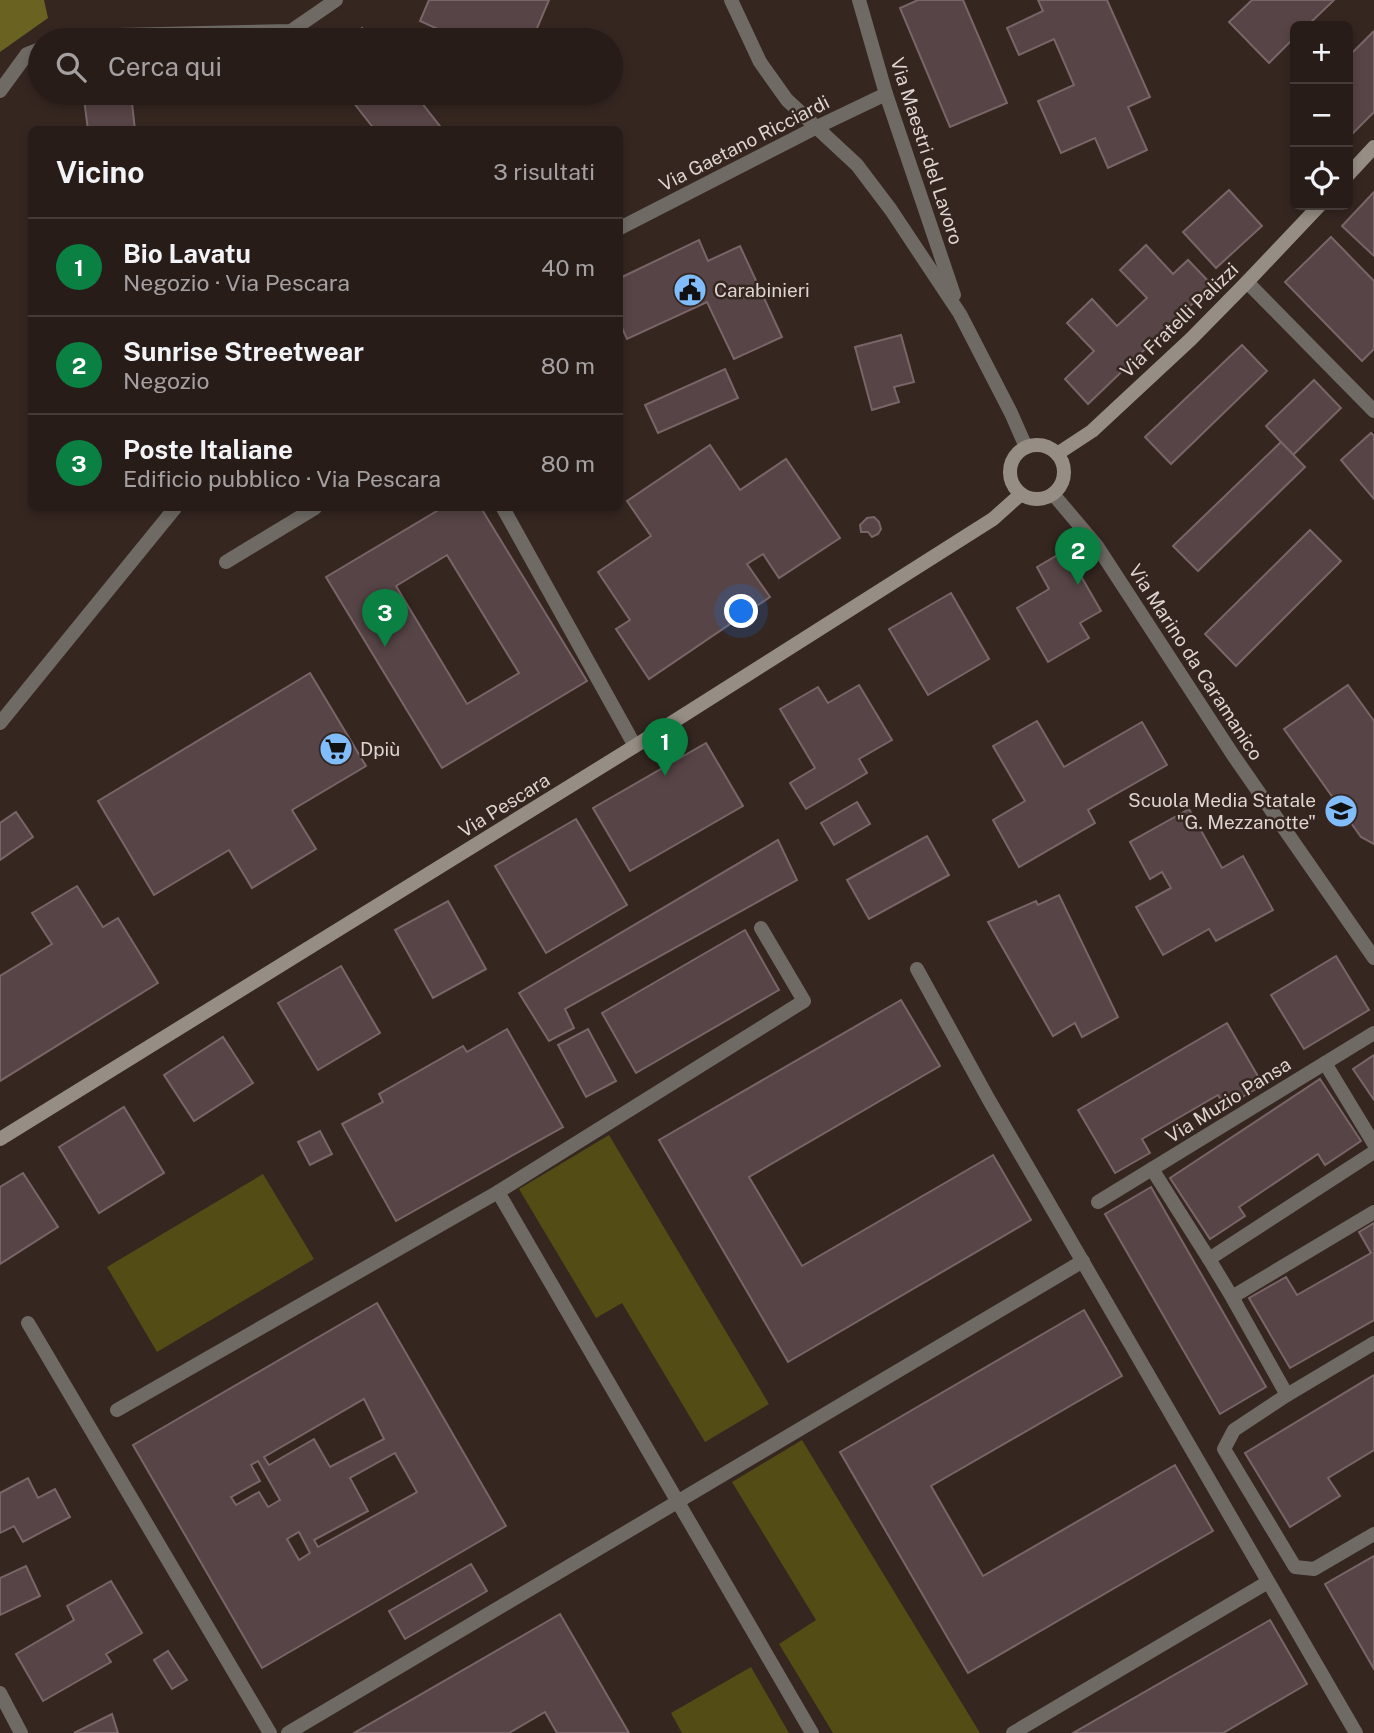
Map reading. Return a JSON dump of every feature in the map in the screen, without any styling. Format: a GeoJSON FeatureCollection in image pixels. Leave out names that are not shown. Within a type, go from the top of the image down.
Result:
{"type":"FeatureCollection","features":[{"type":"Feature","properties":{"kind":"street"},"geometry":{"type":"LineString","coordinates":[[297,28],[336,0]]}},
{"type":"Feature","properties":{"kind":"street","name":"Via Maestri del Lavoro"},"geometry":{"type":"LineString","coordinates":[[732,0],[760,62],[787,100],[857,165],[891,210],[960,314],[1026,447]]}},
{"type":"Feature","properties":{"kind":"street","name":"Via Maestri del Lavoro"},"geometry":{"type":"LineString","coordinates":[[859,0],[886,94],[960,314]]}},
{"type":"Feature","properties":{"kind":"street"},"geometry":{"type":"LineString","coordinates":[[0,91],[28,54]]}},
{"type":"Feature","properties":{"kind":"street","name":"Via Gaetano Ricciardi"},"geometry":{"type":"LineString","coordinates":[[623,226],[886,94]]}},
{"type":"Feature","properties":{"kind":"street"},"geometry":{"type":"LineString","coordinates":[[1353,170],[1374,148]]}},
{"type":"Feature","properties":{"kind":"street","name":"Via Fratelli Palizzi"},"geometry":{"type":"LineString","coordinates":[[1057,454],[1092,430],[1191,339],[1315,210]]}},
{"type":"Feature","properties":{"kind":"street"},"geometry":{"type":"LineString","coordinates":[[1247,282],[1374,411]]}},
{"type":"Feature","properties":{"kind":"street"},"geometry":{"type":"LineString","coordinates":[[1042,445],[1057,454],[1064,470],[1063,479],[1053,494],[1037,499],[1028,498],[1015,488],[1011,465],[1019,451],[1026,447],[1042,445]]}},
{"type":"Feature","properties":{"kind":"street","name":"Via Pescara"},"geometry":{"type":"LineString","coordinates":[[0,1139],[635,746],[993,519],[1021,494]]}},
{"type":"Feature","properties":{"kind":"street","name":"Via Marino da Caramanico"},"geometry":{"type":"LineString","coordinates":[[1053,494],[1097,546],[1233,755],[1374,958]]}},
{"type":"Feature","properties":{"kind":"street"},"geometry":{"type":"LineString","coordinates":[[0,723],[173,511]]}},
{"type":"Feature","properties":{"kind":"street"},"geometry":{"type":"LineString","coordinates":[[226,562],[310,511]]}},
{"type":"Feature","properties":{"kind":"street"},"geometry":{"type":"LineString","coordinates":[[505,511],[635,746]]}},
{"type":"Feature","properties":{"kind":"street"},"geometry":{"type":"LineString","coordinates":[[117,1410],[498,1192],[804,1001],[761,928]]}},
{"type":"Feature","properties":{"kind":"street"},"geometry":{"type":"LineString","coordinates":[[917,969],[989,1100],[1356,1733]]}},
{"type":"Feature","properties":{"kind":"street","name":"Via Muzio Pansa"},"geometry":{"type":"LineString","coordinates":[[1098,1202],[1374,1033]]}},
{"type":"Feature","properties":{"kind":"street"},"geometry":{"type":"LineString","coordinates":[[1325,1063],[1374,1144]]}},
{"type":"Feature","properties":{"kind":"street"},"geometry":{"type":"LineString","coordinates":[[1209,1259],[1374,1152]]}},
{"type":"Feature","properties":{"kind":"street"},"geometry":{"type":"LineString","coordinates":[[1152,1169],[1232,1297],[1287,1395]]}},
{"type":"Feature","properties":{"kind":"street"},"geometry":{"type":"LineString","coordinates":[[498,1192],[812,1733]]}},
{"type":"Feature","properties":{"kind":"street"},"geometry":{"type":"LineString","coordinates":[[1232,1297],[1374,1212]]}},
{"type":"Feature","properties":{"kind":"street"},"geometry":{"type":"LineString","coordinates":[[288,1733],[1083,1261]]}},
{"type":"Feature","properties":{"kind":"street"},"geometry":{"type":"LineString","coordinates":[[28,1323],[270,1733]]}},
{"type":"Feature","properties":{"kind":"street"},"geometry":{"type":"LineString","coordinates":[[1374,1343],[1234,1430],[1224,1449],[1295,1567],[1314,1569],[1374,1534]]}},
{"type":"Feature","properties":{"kind":"street"},"geometry":{"type":"LineString","coordinates":[[1013,1733],[1268,1582]]}},
{"type":"Feature","properties":{"kind":"street"},"geometry":{"type":"LineString","coordinates":[[0,1693],[21,1733]]}},
{"type":"Feature","properties":{"kind":"shaded area"},"geometry":{"type":"Polygon","coordinates":[[[0,0],[44,0],[48,18],[34,28],[28,28],[28,32],[0,52],[0,0]]]}},
{"type":"Feature","properties":{"kind":"shaded area"},"geometry":{"type":"Polygon","coordinates":[[[609,1135],[769,1404],[705,1442],[622,1303],[596,1318],[519,1189],[609,1135]]]}},
{"type":"Feature","properties":{"kind":"shaded area"},"geometry":{"type":"Polygon","coordinates":[[[263,1174],[314,1259],[157,1352],[107,1267],[263,1174]]]}},
{"type":"Feature","properties":{"kind":"shaded area"},"geometry":{"type":"Polygon","coordinates":[[[802,1440],[980,1733],[833,1733],[779,1644],[816,1620],[732,1482],[802,1440]]]}},
{"type":"Feature","properties":{"kind":"shaded area"},"geometry":{"type":"Polygon","coordinates":[[[751,1667],[789,1733],[682,1733],[671,1713],[751,1667]]]}},
{"type":"Feature","properties":{"kind":"building"},"geometry":{"type":"Polygon","coordinates":[[[429,0],[549,0],[537,28],[435,28],[420,21],[429,0]]]}},
{"type":"Feature","properties":{"kind":"building"},"geometry":{"type":"Polygon","coordinates":[[[918,0],[963,0],[1007,103],[950,127],[900,8],[918,0]]]}},
{"type":"Feature","properties":{"kind":"building"},"geometry":{"type":"Polygon","coordinates":[[[1038,0],[1107,0],[1150,97],[1128,107],[1147,150],[1108,168],[1095,138],[1061,153],[1038,101],[1074,85],[1054,39],[1019,55],[1007,28],[1043,11],[1038,0]]]}},
{"type":"Feature","properties":{"kind":"building"},"geometry":{"type":"Polygon","coordinates":[[[1252,0],[1334,0],[1312,21],[1290,21],[1290,42],[1269,63],[1229,22],[1252,0]]]}},
{"type":"Feature","properties":{"kind":"building"},"geometry":{"type":"Polygon","coordinates":[[[1374,31],[1374,112],[1353,133],[1353,84],[1353,52],[1374,31]]]}},
{"type":"Feature","properties":{"kind":"building"},"geometry":{"type":"Polygon","coordinates":[[[85,105],[132,105],[135,126],[87,126],[85,105]]]}},
{"type":"Feature","properties":{"kind":"building"},"geometry":{"type":"Polygon","coordinates":[[[355,105],[423,105],[440,126],[372,126],[355,105]]]}},
{"type":"Feature","properties":{"kind":"building"},"geometry":{"type":"Polygon","coordinates":[[[1229,190],[1262,226],[1216,268],[1183,232],[1229,190]]]}},
{"type":"Feature","properties":{"kind":"building"},"geometry":{"type":"Polygon","coordinates":[[[1374,192],[1374,256],[1342,226],[1374,192]]]}},
{"type":"Feature","properties":{"kind":"building"},"geometry":{"type":"Polygon","coordinates":[[[1331,237],[1374,281],[1374,349],[1362,361],[1285,282],[1331,237]]]}},
{"type":"Feature","properties":{"kind":"building","name":"Carabinieri"},"geometry":{"type":"Polygon","coordinates":[[[699,240],[708,261],[740,246],[782,337],[734,359],[707,302],[627,339],[623,330],[623,277],[699,240]]]}},
{"type":"Feature","properties":{"kind":"building"},"geometry":{"type":"Polygon","coordinates":[[[1146,245],[1173,274],[1188,260],[1212,285],[1088,404],[1065,379],[1094,351],[1067,323],[1092,299],[1117,326],[1147,298],[1120,270],[1146,245]]]}},
{"type":"Feature","properties":{"kind":"building"},"geometry":{"type":"Polygon","coordinates":[[[901,335],[914,382],[894,387],[899,402],[872,410],[855,347],[901,335]]]}},
{"type":"Feature","properties":{"kind":"building"},"geometry":{"type":"Polygon","coordinates":[[[1242,345],[1267,371],[1171,464],[1145,437],[1242,345]]]}},
{"type":"Feature","properties":{"kind":"building"},"geometry":{"type":"Polygon","coordinates":[[[725,369],[738,398],[658,433],[645,405],[725,369]]]}},
{"type":"Feature","properties":{"kind":"building"},"geometry":{"type":"Polygon","coordinates":[[[1314,380],[1341,408],[1293,455],[1266,426],[1314,380]]]}},
{"type":"Feature","properties":{"kind":"building"},"geometry":{"type":"Polygon","coordinates":[[[1371,433],[1374,436],[1374,499],[1341,460],[1371,433]]]}},
{"type":"Feature","properties":{"kind":"building"},"geometry":{"type":"Polygon","coordinates":[[[1281,442],[1305,467],[1198,571],[1173,546],[1281,442]]]}},
{"type":"Feature","properties":{"kind":"building"},"geometry":{"type":"Polygon","coordinates":[[[710,445],[740,490],[786,459],[840,538],[779,578],[763,554],[747,564],[770,597],[649,679],[616,629],[630,620],[598,572],[651,536],[627,501],[710,445]]]}},
{"type":"Feature","properties":{"kind":"building"},"geometry":{"type":"Polygon","coordinates":[[[437,511],[483,511],[587,681],[442,768],[326,577],[437,511]],[[447,555],[396,586],[467,704],[519,673],[447,555]]]}},
{"type":"Feature","properties":{"kind":"building"},"geometry":{"type":"Polygon","coordinates":[[[874,517],[881,529],[872,537],[868,532],[861,532],[860,525],[867,518],[874,517]]]}},
{"type":"Feature","properties":{"kind":"building"},"geometry":{"type":"Polygon","coordinates":[[[1310,530],[1341,561],[1236,666],[1205,634],[1310,530]]]}},
{"type":"Feature","properties":{"kind":"building"},"geometry":{"type":"Polygon","coordinates":[[[1066,550],[1101,611],[1080,623],[1089,638],[1048,662],[1017,608],[1049,589],[1037,567],[1066,550]]]}},
{"type":"Feature","properties":{"kind":"building"},"geometry":{"type":"Polygon","coordinates":[[[951,593],[989,659],[928,695],[889,629],[951,593]]]}},
{"type":"Feature","properties":{"kind":"building"},"geometry":{"type":"Polygon","coordinates":[[[310,673],[366,766],[292,810],[316,849],[252,888],[229,850],[154,895],[98,801],[310,673]]]}},
{"type":"Feature","properties":{"kind":"building"},"geometry":{"type":"Polygon","coordinates":[[[859,685],[892,740],[859,759],[867,773],[806,809],[790,783],[815,768],[780,709],[818,687],[828,703],[859,685]]]}},
{"type":"Feature","properties":{"kind":"building"},"geometry":{"type":"Polygon","coordinates":[[[1348,685],[1374,721],[1374,844],[1361,837],[1284,729],[1348,685]]]}},
{"type":"Feature","properties":{"kind":"building"},"geometry":{"type":"Polygon","coordinates":[[[1037,721],[1064,767],[1142,722],[1167,765],[1088,810],[1095,823],[1019,867],[993,820],[1025,801],[993,746],[1037,721]]]}},
{"type":"Feature","properties":{"kind":"building"},"geometry":{"type":"Polygon","coordinates":[[[706,743],[743,806],[630,871],[593,808],[706,743]]]}},
{"type":"Feature","properties":{"kind":"building"},"geometry":{"type":"Polygon","coordinates":[[[857,802],[870,824],[834,845],[821,823],[857,802]]]}},
{"type":"Feature","properties":{"kind":"building"},"geometry":{"type":"Polygon","coordinates":[[[1189,809],[1222,868],[1243,856],[1273,910],[1216,941],[1209,929],[1163,955],[1136,907],[1171,888],[1162,872],[1150,879],[1130,842],[1189,809]]]}},
{"type":"Feature","properties":{"kind":"building"},"geometry":{"type":"Polygon","coordinates":[[[16,812],[33,837],[0,860],[0,823],[16,812]]]}},
{"type":"Feature","properties":{"kind":"building"},"geometry":{"type":"Polygon","coordinates":[[[576,819],[627,905],[546,953],[495,866],[576,819]]]}},
{"type":"Feature","properties":{"kind":"building"},"geometry":{"type":"Polygon","coordinates":[[[927,836],[949,875],[869,919],[847,880],[927,836]]]}},
{"type":"Feature","properties":{"kind":"building"},"geometry":{"type":"Polygon","coordinates":[[[778,840],[797,880],[565,1009],[574,1028],[549,1041],[519,993],[778,840]]]}},
{"type":"Feature","properties":{"kind":"building"},"geometry":{"type":"Polygon","coordinates":[[[77,886],[103,927],[118,918],[158,983],[0,1081],[0,976],[52,944],[32,913],[77,886]]]}},
{"type":"Feature","properties":{"kind":"building"},"geometry":{"type":"Polygon","coordinates":[[[1059,895],[1118,1017],[1082,1037],[1075,1023],[1053,1036],[988,922],[1036,901],[1038,905],[1059,895]]]}},
{"type":"Feature","properties":{"kind":"building"},"geometry":{"type":"Polygon","coordinates":[[[448,901],[486,969],[433,998],[395,930],[448,901]]]}},
{"type":"Feature","properties":{"kind":"building"},"geometry":{"type":"Polygon","coordinates":[[[745,930],[779,990],[636,1073],[602,1013],[745,930]]]}},
{"type":"Feature","properties":{"kind":"building"},"geometry":{"type":"Polygon","coordinates":[[[1336,956],[1369,1010],[1304,1049],[1271,995],[1336,956]]]}},
{"type":"Feature","properties":{"kind":"building"},"geometry":{"type":"Polygon","coordinates":[[[341,966],[380,1033],[318,1070],[278,1003],[341,966]]]}},
{"type":"Feature","properties":{"kind":"building"},"geometry":{"type":"Polygon","coordinates":[[[901,1000],[940,1066],[749,1177],[802,1266],[993,1155],[1031,1220],[788,1362],[659,1140],[901,1000]]]}},
{"type":"Feature","properties":{"kind":"building"},"geometry":{"type":"Polygon","coordinates":[[[1227,1023],[1263,1085],[1225,1107],[1218,1095],[1142,1139],[1150,1153],[1115,1173],[1078,1110],[1227,1023]]]}},
{"type":"Feature","properties":{"kind":"building"},"geometry":{"type":"Polygon","coordinates":[[[507,1029],[563,1127],[396,1221],[342,1124],[383,1102],[379,1094],[463,1046],[467,1052],[507,1029]]]}},
{"type":"Feature","properties":{"kind":"building"},"geometry":{"type":"Polygon","coordinates":[[[588,1029],[616,1081],[586,1097],[558,1045],[588,1029]]]}},
{"type":"Feature","properties":{"kind":"building"},"geometry":{"type":"Polygon","coordinates":[[[223,1037],[253,1083],[194,1121],[164,1075],[223,1037]]]}},
{"type":"Feature","properties":{"kind":"building"},"geometry":{"type":"Polygon","coordinates":[[[1374,1055],[1374,1100],[1353,1069],[1374,1055]]]}},
{"type":"Feature","properties":{"kind":"building"},"geometry":{"type":"Polygon","coordinates":[[[1320,1079],[1361,1141],[1325,1165],[1318,1154],[1239,1207],[1245,1216],[1210,1239],[1170,1178],[1320,1079]]]}},
{"type":"Feature","properties":{"kind":"building"},"geometry":{"type":"Polygon","coordinates":[[[124,1107],[164,1173],[99,1213],[59,1147],[124,1107]]]}},
{"type":"Feature","properties":{"kind":"building"},"geometry":{"type":"Polygon","coordinates":[[[320,1131],[332,1154],[310,1165],[298,1142],[320,1131]]]}},
{"type":"Feature","properties":{"kind":"building"},"geometry":{"type":"Polygon","coordinates":[[[23,1173],[58,1227],[0,1264],[0,1187],[23,1173]]]}},
{"type":"Feature","properties":{"kind":"building"},"geometry":{"type":"Polygon","coordinates":[[[1151,1187],[1266,1387],[1220,1414],[1105,1214],[1151,1187]]]}},
{"type":"Feature","properties":{"kind":"building"},"geometry":{"type":"Polygon","coordinates":[[[1374,1223],[1374,1320],[1290,1368],[1249,1298],[1286,1277],[1297,1295],[1371,1253],[1359,1232],[1374,1223]]]}},
{"type":"Feature","properties":{"kind":"building"},"geometry":{"type":"Polygon","coordinates":[[[377,1303],[506,1526],[262,1668],[133,1445],[377,1303]],[[364,1399],[264,1457],[269,1465],[314,1439],[330,1467],[384,1439],[364,1399]],[[395,1453],[350,1478],[368,1511],[314,1540],[318,1547],[417,1492],[395,1453]],[[258,1461],[251,1465],[260,1481],[231,1497],[236,1505],[259,1492],[268,1507],[280,1500],[258,1461]],[[299,1532],[287,1539],[299,1560],[310,1553],[299,1532]]]}},
{"type":"Feature","properties":{"kind":"building"},"geometry":{"type":"Polygon","coordinates":[[[1084,1310],[1122,1376],[931,1486],[983,1576],[1175,1465],[1213,1531],[968,1673],[840,1452],[1084,1310]]]}},
{"type":"Feature","properties":{"kind":"building"},"geometry":{"type":"Polygon","coordinates":[[[1374,1375],[1374,1450],[1328,1478],[1340,1496],[1290,1527],[1245,1453],[1374,1375]]]}},
{"type":"Feature","properties":{"kind":"building"},"geometry":{"type":"Polygon","coordinates":[[[28,1478],[38,1498],[55,1489],[70,1517],[23,1542],[14,1526],[0,1533],[0,1493],[28,1478]]]}},
{"type":"Feature","properties":{"kind":"building"},"geometry":{"type":"Polygon","coordinates":[[[1374,1556],[1374,1669],[1325,1584],[1374,1556]]]}},
{"type":"Feature","properties":{"kind":"building"},"geometry":{"type":"Polygon","coordinates":[[[471,1564],[487,1591],[405,1639],[389,1611],[471,1564]]]}},
{"type":"Feature","properties":{"kind":"building"},"geometry":{"type":"Polygon","coordinates":[[[26,1566],[40,1596],[0,1615],[0,1578],[26,1566]]]}},
{"type":"Feature","properties":{"kind":"building"},"geometry":{"type":"Polygon","coordinates":[[[111,1581],[142,1633],[106,1654],[111,1662],[43,1701],[16,1654],[74,1620],[67,1606],[111,1581]]]}},
{"type":"Feature","properties":{"kind":"building"},"geometry":{"type":"Polygon","coordinates":[[[560,1614],[629,1733],[557,1733],[545,1712],[509,1733],[354,1733],[560,1614]]]}},
{"type":"Feature","properties":{"kind":"building"},"geometry":{"type":"Polygon","coordinates":[[[1270,1620],[1307,1684],[1223,1733],[1073,1733],[1270,1620]]]}},
{"type":"Feature","properties":{"kind":"building"},"geometry":{"type":"Polygon","coordinates":[[[168,1651],[187,1680],[172,1689],[154,1660],[168,1651]]]}},
{"type":"Feature","properties":{"kind":"building"},"geometry":{"type":"Polygon","coordinates":[[[112,1714],[118,1733],[74,1733],[112,1714]]]}},
{"type":"Feature","properties":{"kind":"place","name":"Carabinieri"},"geometry":{"type":"Point","coordinates":[690,290]}},
{"type":"Feature","properties":{"kind":"place","name":"Sunrise Streetwear"},"geometry":{"type":"Point","coordinates":[1078,585]}},
{"type":"Feature","properties":{"kind":"place","name":"Poste Italiane"},"geometry":{"type":"Point","coordinates":[385,647]}},
{"type":"Feature","properties":{"kind":"place","name":"Dpiù"},"geometry":{"type":"Point","coordinates":[336,749]}},
{"type":"Feature","properties":{"kind":"place","name":"Bio Lavatu"},"geometry":{"type":"Point","coordinates":[665,776]}},
{"type":"Feature","properties":{"kind":"place","name":"Scuola Media Statale \"G. Mezzanotte\""},"geometry":{"type":"Point","coordinates":[1341,811]}}]}
